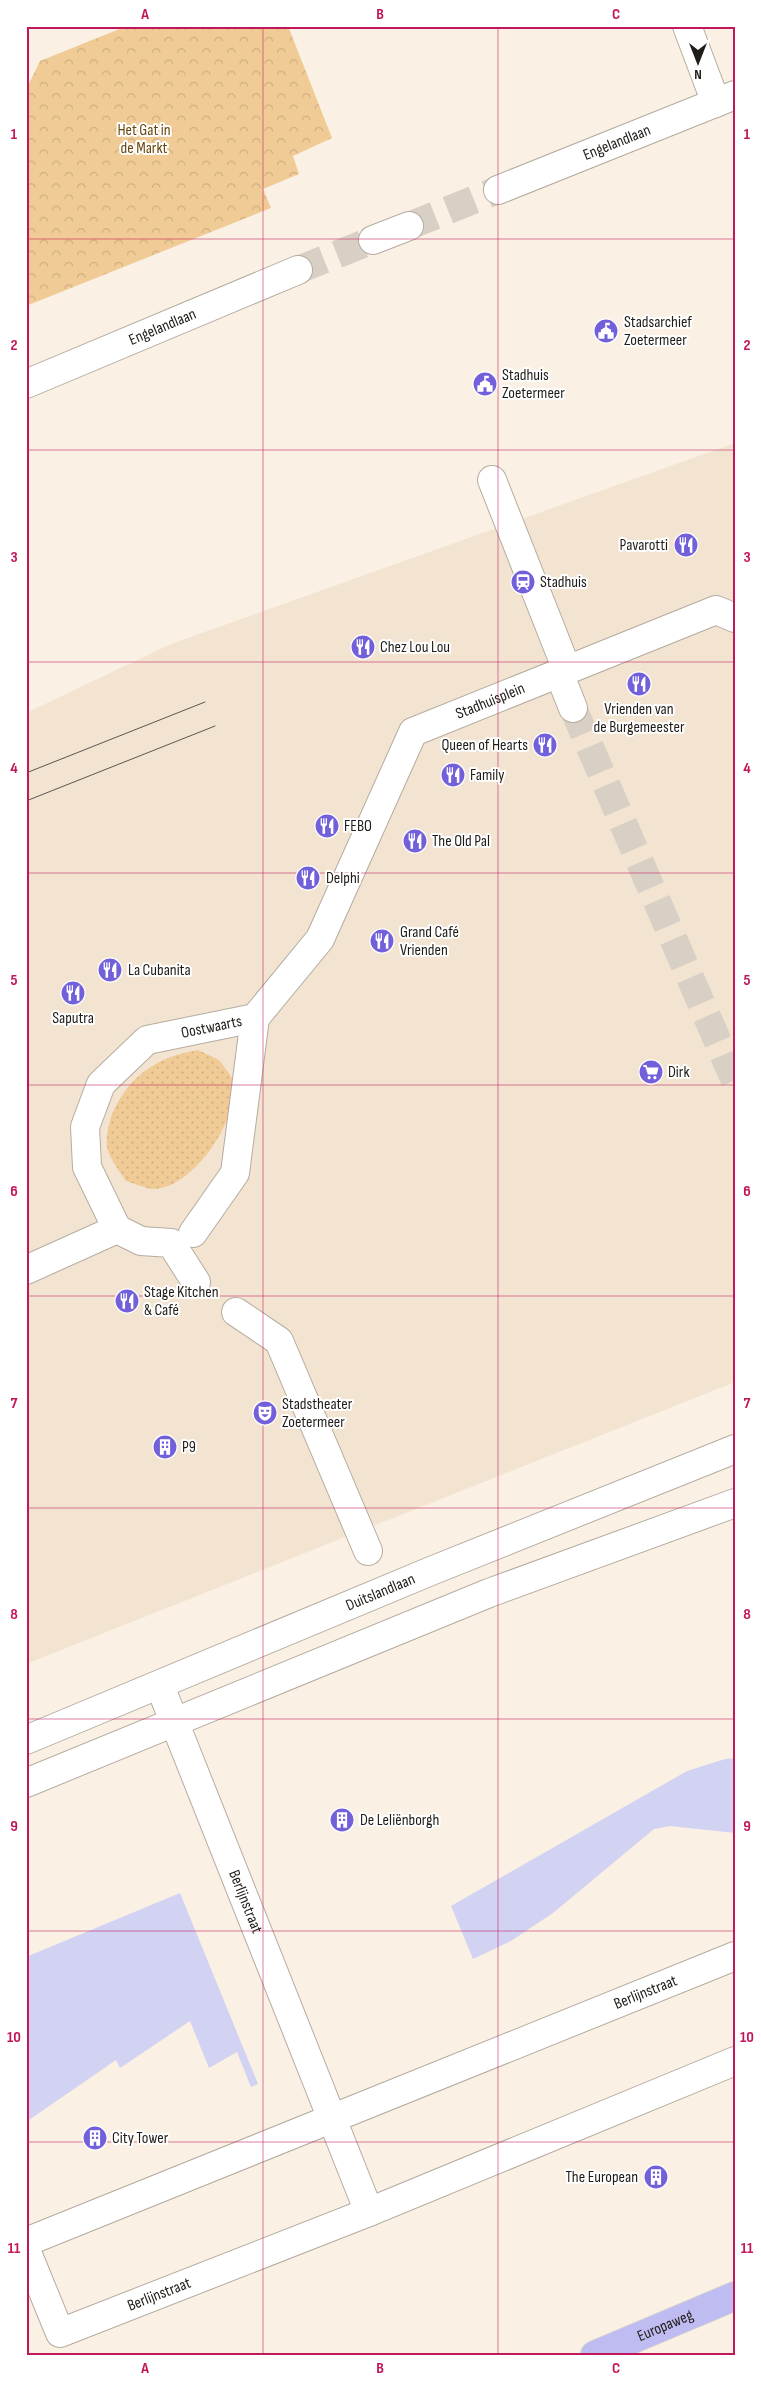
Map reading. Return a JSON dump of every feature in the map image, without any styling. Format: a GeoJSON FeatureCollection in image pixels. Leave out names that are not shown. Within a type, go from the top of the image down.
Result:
{"type":"FeatureCollection","features":[{"type":"Feature","properties":{"kind":"main road","name":"Europaweg"},"geometry":{"type":"LineString","coordinates":[[595,2355],[735,2296]]}},
{"type":"Feature","properties":{"kind":"street"},"geometry":{"type":"LineString","coordinates":[[687,26],[725,99]]}},
{"type":"Feature","properties":{"kind":"street","name":"Engelandlaan"},"geometry":{"type":"LineString","coordinates":[[498,190],[725,99]]}},
{"type":"Feature","properties":{"kind":"street"},"geometry":{"type":"LineString","coordinates":[[373,240],[409,226]]}},
{"type":"Feature","properties":{"kind":"street","name":"Engelandlaan"},"geometry":{"type":"LineString","coordinates":[[26,384],[298,270]]}},
{"type":"Feature","properties":{"kind":"street"},"geometry":{"type":"LineString","coordinates":[[492,480],[563,672],[573,708]]}},
{"type":"Feature","properties":{"kind":"street","name":"Stadhuisplein"},"geometry":{"type":"LineString","coordinates":[[413,732],[563,672],[726,614]]}},
{"type":"Feature","properties":{"kind":"street","name":"Oostwaarts"},"geometry":{"type":"LineString","coordinates":[[117,1228],[88,1167],[85,1127],[101,1084],[147,1040],[255,1018],[320,939],[413,732]]}},
{"type":"Feature","properties":{"kind":"street"},"geometry":{"type":"LineString","coordinates":[[193,1232],[235,1173],[255,1018]]}},
{"type":"Feature","properties":{"kind":"street"},"geometry":{"type":"LineString","coordinates":[[26,1270],[117,1228],[141,1241],[171,1243],[196,1282]]}},
{"type":"Feature","properties":{"kind":"street"},"geometry":{"type":"LineString","coordinates":[[236,1312],[280,1341],[368,1551]]}},
{"type":"Feature","properties":{"kind":"street","name":"Duitslandlaan"},"geometry":{"type":"LineString","coordinates":[[26,1740],[160,1686],[431,1571],[735,1449]]}},
{"type":"Feature","properties":{"kind":"street"},"geometry":{"type":"LineString","coordinates":[[26,1784],[489,1593],[735,1503]]}},
{"type":"Feature","properties":{"kind":"street","name":"Berlijnstraat"},"geometry":{"type":"LineString","coordinates":[[160,1686],[369,2212]]}},
{"type":"Feature","properties":{"kind":"street","name":"Berlijnstraat"},"geometry":{"type":"LineString","coordinates":[[26,2242],[735,1956]]}},
{"type":"Feature","properties":{"kind":"street","name":"Berlijnstraat"},"geometry":{"type":"LineString","coordinates":[[26,2250],[60,2333],[369,2212],[735,2061]]}},
{"type":"Feature","properties":{"kind":"shaded area"},"geometry":{"type":"Polygon","coordinates":[[[735,443],[735,1382],[26,1664],[26,713],[171,644],[735,443]]]}},
{"type":"Feature","properties":{"kind":"green space","name":"Het Gat in de Markt"},"geometry":{"type":"Polygon","coordinates":[[[127,26],[288,26],[332,138],[293,156],[299,174],[263,189],[271,208],[26,306],[26,90],[40,61],[127,26]]]}},
{"type":"Feature","properties":{"kind":"green space"},"geometry":{"type":"Polygon","coordinates":[[[198,1050],[219,1060],[233,1079],[230,1110],[220,1135],[201,1161],[178,1181],[165,1187],[152,1189],[126,1181],[107,1147],[111,1117],[118,1103],[134,1080],[145,1071],[169,1058],[198,1050]]]}},
{"type":"Feature","properties":{"kind":"water"},"geometry":{"type":"Polygon","coordinates":[[[735,1758],[735,1833],[670,1826],[654,1829],[553,1913],[511,1941],[473,1959],[451,1906],[687,1771],[725,1759],[735,1758]]]}},
{"type":"Feature","properties":{"kind":"water"},"geometry":{"type":"Polygon","coordinates":[[[180,1893],[258,2084],[251,2087],[237,2052],[209,2068],[190,2021],[120,2068],[116,2060],[26,2122],[26,1957],[180,1893]]]}},
{"type":"Feature","properties":{"kind":"tunnel"},"geometry":{"type":"LineString","coordinates":[[409,226],[498,190]]}},
{"type":"Feature","properties":{"kind":"tunnel"},"geometry":{"type":"LineString","coordinates":[[298,270],[373,240]]}},
{"type":"Feature","properties":{"kind":"tunnel"},"geometry":{"type":"LineString","coordinates":[[573,708],[735,1081]]}},
{"type":"Feature","properties":{"kind":"tram line"},"geometry":{"type":"LineString","coordinates":[[26,773],[205,702]]}},
{"type":"Feature","properties":{"kind":"tram line"},"geometry":{"type":"LineString","coordinates":[[26,801],[215,726]]}},
{"type":"Feature","properties":{"kind":"place","name":"Stadsarchief Zoetermeer"},"geometry":{"type":"Point","coordinates":[606,331]}},
{"type":"Feature","properties":{"kind":"place","name":"Stadhuis Zoetermeer"},"geometry":{"type":"Point","coordinates":[485,384]}},
{"type":"Feature","properties":{"kind":"place","name":"Pavarotti"},"geometry":{"type":"Point","coordinates":[686,545]}},
{"type":"Feature","properties":{"kind":"place","name":"Stadhuis"},"geometry":{"type":"Point","coordinates":[523,582]}},
{"type":"Feature","properties":{"kind":"place","name":"Chez Lou Lou"},"geometry":{"type":"Point","coordinates":[363,647]}},
{"type":"Feature","properties":{"kind":"place","name":"Vrienden van de Burgemeester"},"geometry":{"type":"Point","coordinates":[639,684]}},
{"type":"Feature","properties":{"kind":"place","name":"Queen of Hearts"},"geometry":{"type":"Point","coordinates":[545,745]}},
{"type":"Feature","properties":{"kind":"place","name":"Family"},"geometry":{"type":"Point","coordinates":[453,775]}},
{"type":"Feature","properties":{"kind":"place","name":"FEBO"},"geometry":{"type":"Point","coordinates":[327,826]}},
{"type":"Feature","properties":{"kind":"place","name":"The Old Pal"},"geometry":{"type":"Point","coordinates":[415,841]}},
{"type":"Feature","properties":{"kind":"place","name":"Delphi"},"geometry":{"type":"Point","coordinates":[308,878]}},
{"type":"Feature","properties":{"kind":"place","name":"Grand Café Vrienden"},"geometry":{"type":"Point","coordinates":[382,941]}},
{"type":"Feature","properties":{"kind":"place","name":"La Cubanita"},"geometry":{"type":"Point","coordinates":[110,970]}},
{"type":"Feature","properties":{"kind":"place","name":"Saputra"},"geometry":{"type":"Point","coordinates":[73,993]}},
{"type":"Feature","properties":{"kind":"place","name":"Dirk"},"geometry":{"type":"Point","coordinates":[651,1072]}},
{"type":"Feature","properties":{"kind":"place","name":"Stage Kitchen & Café"},"geometry":{"type":"Point","coordinates":[127,1301]}},
{"type":"Feature","properties":{"kind":"place","name":"Stadstheater Zoetermeer"},"geometry":{"type":"Point","coordinates":[265,1413]}},
{"type":"Feature","properties":{"kind":"place","name":"P9"},"geometry":{"type":"Point","coordinates":[165,1447]}},
{"type":"Feature","properties":{"kind":"place","name":"De Leliënborgh"},"geometry":{"type":"Point","coordinates":[342,1820]}},
{"type":"Feature","properties":{"kind":"place","name":"City Tower"},"geometry":{"type":"Point","coordinates":[95,2138]}},
{"type":"Feature","properties":{"kind":"place","name":"The European"},"geometry":{"type":"Point","coordinates":[656,2177]}}]}
